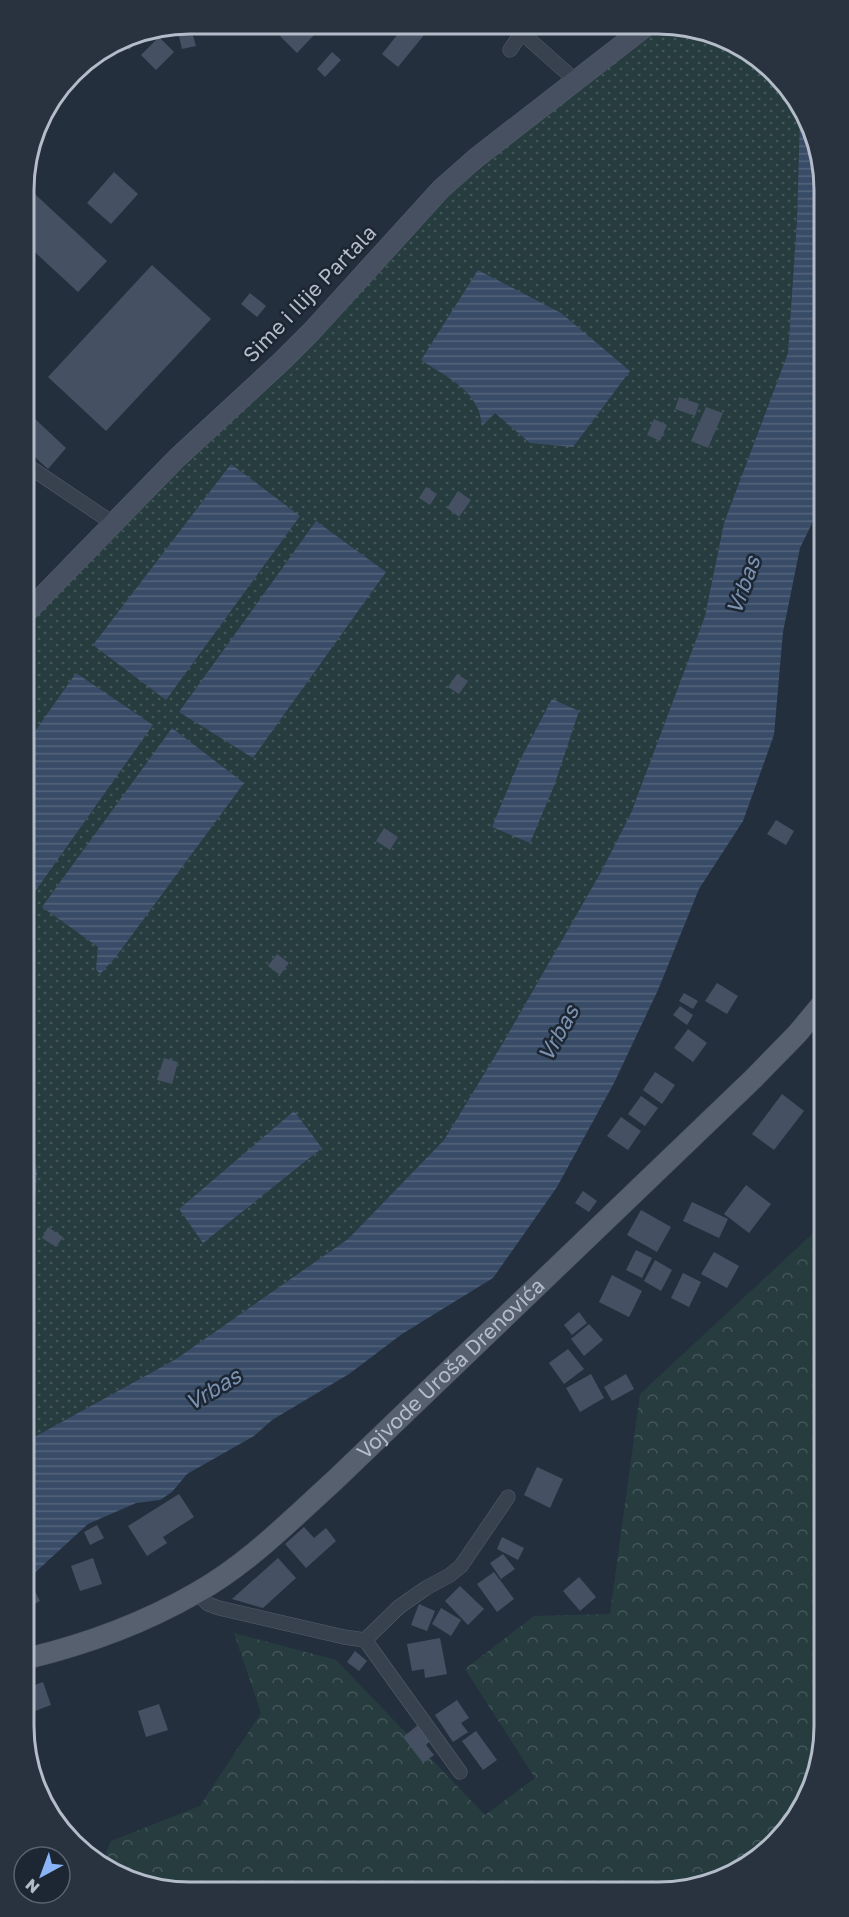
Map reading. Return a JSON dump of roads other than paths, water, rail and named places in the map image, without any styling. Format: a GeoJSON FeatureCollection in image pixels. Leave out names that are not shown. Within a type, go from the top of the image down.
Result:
{"type":"FeatureCollection","features":[{"type":"Feature","properties":{"kind":"main road","name":"Vojvode Uroša Drenovića"},"geometry":{"type":"LineString","coordinates":[[34,1657],[75,1646],[125,1628],[197,1593],[248,1557],[335,1480],[753,1079],[814,1014]]}},
{"type":"Feature","properties":{"kind":"street"},"geometry":{"type":"LineString","coordinates":[[510,50],[520,34]]}},
{"type":"Feature","properties":{"kind":"street"},"geometry":{"type":"LineString","coordinates":[[529,34],[576,81]]}},
{"type":"Feature","properties":{"kind":"street","name":"Sime i Ilije Partala"},"geometry":{"type":"LineString","coordinates":[[35,604],[177,458],[312,331],[441,189],[476,158],[636,34]]}},
{"type":"Feature","properties":{"kind":"street"},"geometry":{"type":"LineString","coordinates":[[35,471],[114,524]]}},
{"type":"Feature","properties":{"kind":"street"},"geometry":{"type":"LineString","coordinates":[[365,1640],[399,1606],[461,1566],[508,1497]]}},
{"type":"Feature","properties":{"kind":"street"},"geometry":{"type":"LineString","coordinates":[[197,1593],[208,1604],[219,1608],[365,1640],[460,1772]]}},
{"type":"Feature","properties":{"kind":"water","name":"Vrbas"},"geometry":{"type":"Polygon","coordinates":[[[800,124],[809,150],[814,190],[814,519],[800,548],[783,632],[774,735],[743,821],[699,889],[658,990],[614,1083],[557,1187],[493,1278],[402,1334],[349,1374],[272,1420],[254,1436],[187,1474],[172,1492],[160,1500],[136,1503],[88,1524],[34,1573],[34,1437],[176,1359],[348,1239],[444,1140],[601,872],[631,813],[705,616],[724,523],[788,353],[797,219],[800,124]]]}},
{"type":"Feature","properties":{"kind":"water"},"geometry":{"type":"Polygon","coordinates":[[[478,270],[561,313],[630,371],[573,447],[530,443],[495,413],[482,426],[478,409],[467,392],[421,360],[478,270]]]}},
{"type":"Feature","properties":{"kind":"water"},"geometry":{"type":"Polygon","coordinates":[[[231,464],[300,516],[166,700],[93,645],[231,464]]]}},
{"type":"Feature","properties":{"kind":"water"},"geometry":{"type":"Polygon","coordinates":[[[316,521],[386,572],[253,758],[179,712],[316,521]]]}},
{"type":"Feature","properties":{"kind":"water"},"geometry":{"type":"Polygon","coordinates":[[[76,673],[153,725],[35,892],[35,732],[76,673]]]}},
{"type":"Feature","properties":{"kind":"water"},"geometry":{"type":"Polygon","coordinates":[[[552,699],[579,711],[554,786],[530,843],[492,827],[519,762],[552,699]]]}},
{"type":"Feature","properties":{"kind":"water"},"geometry":{"type":"Polygon","coordinates":[[[172,728],[244,783],[115,958],[100,974],[96,969],[98,947],[42,907],[172,728]]]}},
{"type":"Feature","properties":{"kind":"water"},"geometry":{"type":"Polygon","coordinates":[[[294,1111],[322,1148],[203,1243],[179,1209],[294,1111]]]}},
{"type":"Feature","properties":{"kind":"water"},"geometry":{"type":"Polygon","coordinates":[[[34,1160],[37,1172],[34,1207],[34,1160]]]}}]}
